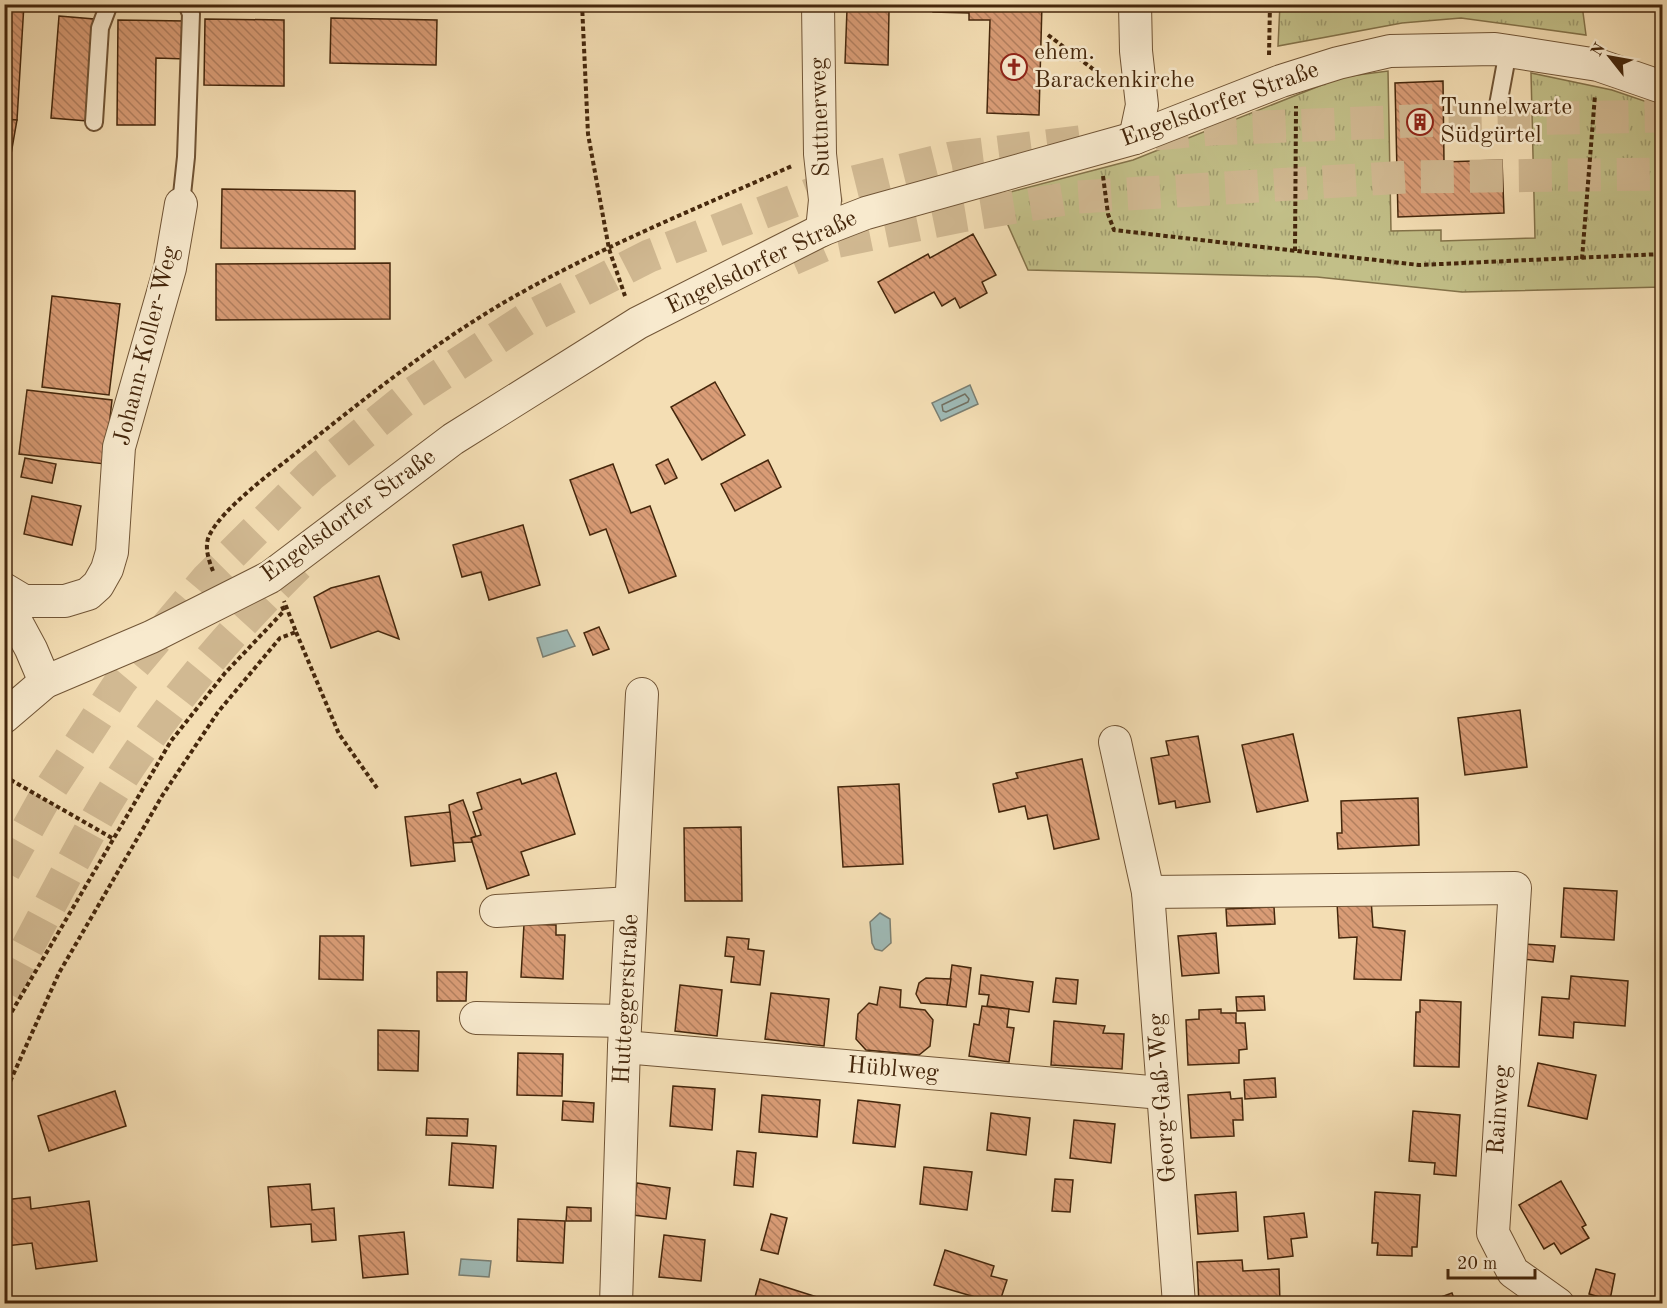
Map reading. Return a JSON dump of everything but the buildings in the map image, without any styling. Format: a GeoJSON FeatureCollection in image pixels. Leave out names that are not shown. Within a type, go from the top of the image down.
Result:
{"type":"FeatureCollection","features":[{"type":"Feature","properties":{"kind":"street","name":"Suttnerweg"},"geometry":{"type":"LineString","coordinates":[[818,4],[820,154],[825,200],[822,230]]}},
{"type":"Feature","properties":{"kind":"street"},"geometry":{"type":"LineString","coordinates":[[1135,4],[1136,51],[1142,105],[1135,138]]}},
{"type":"Feature","properties":{"kind":"street","name":"Engelsdorfer Straße"},"geometry":{"type":"LineString","coordinates":[[4,717],[45,682],[151,637],[224,598],[275,589],[453,439],[638,323],[822,230],[866,213],[1135,138],[1281,81],[1338,63],[1390,51],[1508,51],[1598,65],[1662,87]]}},
{"type":"Feature","properties":{"kind":"street","name":"Johann-Koller-Weg"},"geometry":{"type":"LineString","coordinates":[[4,589],[24,601],[66,601],[88,594],[98,585],[107,569],[112,552],[119,447],[170,268],[181,204]]}},
{"type":"Feature","properties":{"kind":"street"},"geometry":{"type":"LineString","coordinates":[[4,599],[31,648],[45,682]]}},
{"type":"Feature","properties":{"kind":"street","name":"Hutteggerstraße"},"geometry":{"type":"LineString","coordinates":[[616,1304],[624,1034],[642,694]]}},
{"type":"Feature","properties":{"kind":"street","name":"Georg-Gaß-Weg"},"geometry":{"type":"LineString","coordinates":[[1115,742],[1148,892],[1179,1304]]}},
{"type":"Feature","properties":{"kind":"street","name":"Rainweg"},"geometry":{"type":"LineString","coordinates":[[1148,892],[1515,888],[1493,1233],[1513,1272],[1558,1304]]}},
{"type":"Feature","properties":{"kind":"street"},"geometry":{"type":"LineString","coordinates":[[496,911],[631,903]]}},
{"type":"Feature","properties":{"kind":"street","name":"Hüblweg"},"geometry":{"type":"LineString","coordinates":[[476,1018],[1162,1093]]}},
{"type":"Feature","properties":{"kind":"lane"},"geometry":{"type":"LineString","coordinates":[[94,122],[100,28],[109,4]]}},
{"type":"Feature","properties":{"kind":"lane","name":"Johann-Koller-Weg"},"geometry":{"type":"LineString","coordinates":[[181,204],[186,157],[191,14],[187,4]]}},
{"type":"Feature","properties":{"kind":"lane"},"geometry":{"type":"LineString","coordinates":[[1498,105],[1508,51]]}},
{"type":"Feature","properties":{"kind":"path"},"geometry":{"type":"LineString","coordinates":[[582,4],[588,134],[609,249],[628,305],[638,323]]}},
{"type":"Feature","properties":{"kind":"path"},"geometry":{"type":"LineString","coordinates":[[1270,4],[1269,55],[1296,105],[1295,250]]}},
{"type":"Feature","properties":{"kind":"path"},"geometry":{"type":"LineString","coordinates":[[1048,35],[1118,87]]}},
{"type":"Feature","properties":{"kind":"path"},"geometry":{"type":"LineString","coordinates":[[1582,259],[1598,65]]}},
{"type":"Feature","properties":{"kind":"path"},"geometry":{"type":"LineString","coordinates":[[224,598],[208,556],[207,538],[224,515],[277,469],[392,377],[498,306],[659,223],[820,154]]}},
{"type":"Feature","properties":{"kind":"path"},"geometry":{"type":"LineString","coordinates":[[1102,172],[1108,214],[1114,230],[1419,265],[1662,254]]}},
{"type":"Feature","properties":{"kind":"path"},"geometry":{"type":"LineString","coordinates":[[275,589],[289,609],[339,734],[377,788]]}},
{"type":"Feature","properties":{"kind":"path"},"geometry":{"type":"LineString","coordinates":[[4,1025],[171,741],[225,673],[284,611],[275,589]]}},
{"type":"Feature","properties":{"kind":"path"},"geometry":{"type":"LineString","coordinates":[[4,1095],[59,973],[162,796],[225,704],[280,638],[297,632]]}},
{"type":"Feature","properties":{"kind":"path"},"geometry":{"type":"LineString","coordinates":[[4,776],[112,838]]}},
{"type":"Feature","properties":{"kind":"green space"},"geometry":{"type":"Polygon","coordinates":[[[1280,4],[1582,5],[1586,35],[1461,18],[1402,23],[1278,46],[1280,4]]]}},
{"type":"Feature","properties":{"kind":"green space"},"geometry":{"type":"Polygon","coordinates":[[[1388,71],[1391,231],[1441,230],[1441,241],[1535,238],[1531,73],[1612,90],[1662,107],[1662,287],[1462,292],[1317,277],[1028,270],[995,196],[1133,160],[1342,77],[1388,71]]]}},
{"type":"Feature","properties":{"kind":"water"},"geometry":{"type":"Polygon","coordinates":[[[970,385],[978,404],[941,421],[932,403],[970,385]]]}},
{"type":"Feature","properties":{"kind":"water"},"geometry":{"type":"Polygon","coordinates":[[[567,630],[575,646],[543,657],[537,638],[567,630]]]}},
{"type":"Feature","properties":{"kind":"water"},"geometry":{"type":"Polygon","coordinates":[[[880,913],[890,919],[891,943],[882,951],[875,949],[872,943],[870,922],[880,913]]]}},
{"type":"Feature","properties":{"kind":"water"},"geometry":{"type":"Polygon","coordinates":[[[461,1259],[491,1261],[489,1277],[459,1275],[461,1259]]]}},
{"type":"Feature","properties":{"kind":"tunnel"},"geometry":{"type":"LineString","coordinates":[[1155,134],[1212,129],[1413,121],[1662,116]]}},
{"type":"Feature","properties":{"kind":"tunnel"},"geometry":{"type":"LineString","coordinates":[[4,871],[47,794],[121,681],[207,579],[310,476],[413,393],[528,318],[649,256],[822,190],[951,158],[1094,140]]}},
{"type":"Feature","properties":{"kind":"tunnel"},"geometry":{"type":"LineString","coordinates":[[792,259],[829,243],[961,216],[1077,197],[1407,177],[1662,174]]}},
{"type":"Feature","properties":{"kind":"tunnel"},"geometry":{"type":"LineString","coordinates":[[4,991],[95,822],[139,752],[214,655],[298,565]]}},
{"type":"Feature","properties":{"kind":"place","name":"ehem. Barackenkirche"},"geometry":{"type":"Point","coordinates":[1014,67]}},
{"type":"Feature","properties":{"kind":"place","name":"Tunnelwarte Südgürtel"},"geometry":{"type":"Point","coordinates":[1420,122]}}]}
